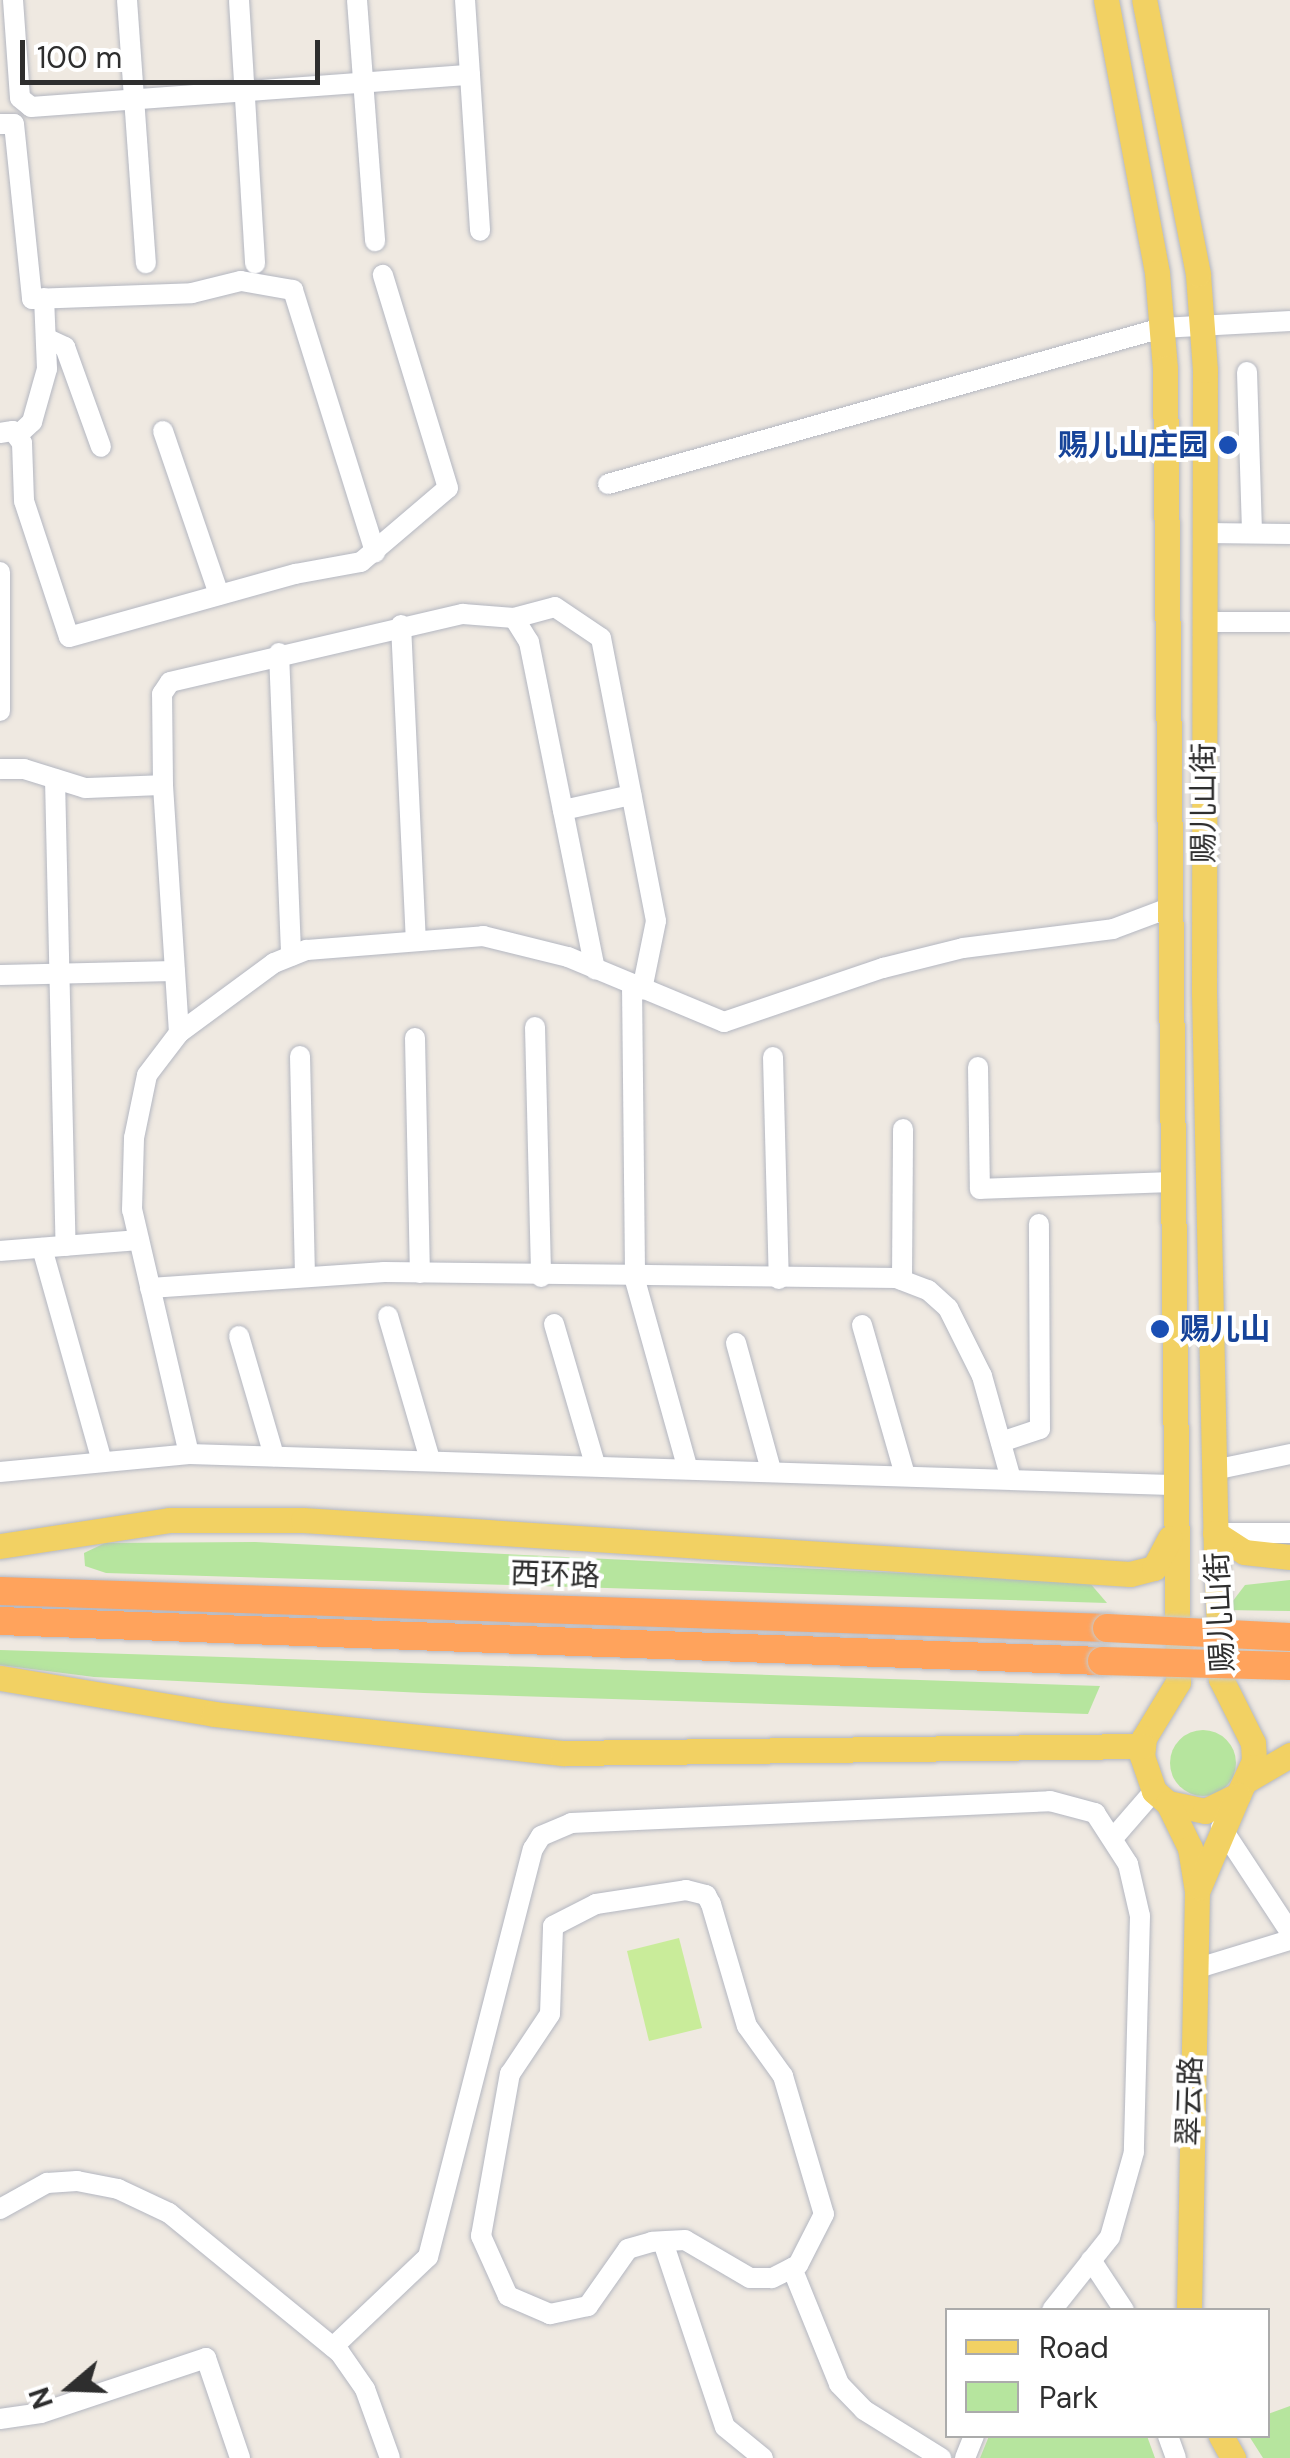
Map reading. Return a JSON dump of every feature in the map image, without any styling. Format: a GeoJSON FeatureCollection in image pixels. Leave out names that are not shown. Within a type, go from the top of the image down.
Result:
{"type":"FeatureCollection","features":[{"type":"Feature","properties":{"kind":"highway","name":"西环路"},"geometry":{"type":"LineString","coordinates":[[0,1591],[1290,1637]]}},
{"type":"Feature","properties":{"kind":"highway"},"geometry":{"type":"LineString","coordinates":[[0,1621],[1290,1666]]}},
{"type":"Feature","properties":{"kind":"main road","name":"赐儿山街"},"geometry":{"type":"LineString","coordinates":[[1106,0],[1162,328],[1172,1534],[1178,1682],[1143,1746]]}},
{"type":"Feature","properties":{"kind":"main road","name":"赐儿山街"},"geometry":{"type":"LineString","coordinates":[[1144,0],[1202,325],[1214,1470],[1220,1678],[1253,1743],[1244,1787]]}},
{"type":"Feature","properties":{"kind":"main road"},"geometry":{"type":"LineString","coordinates":[[1169,1182],[1208,1181]]}},
{"type":"Feature","properties":{"kind":"main road"},"geometry":{"type":"LineString","coordinates":[[0,1546],[169,1520],[303,1520],[1130,1574],[1154,1568],[1172,1534]]}},
{"type":"Feature","properties":{"kind":"main road"},"geometry":{"type":"LineString","coordinates":[[1216,1533],[1244,1552],[1290,1557]]}},
{"type":"Feature","properties":{"kind":"main road"},"geometry":{"type":"LineString","coordinates":[[0,1678],[214,1714],[563,1754],[1143,1746],[1161,1797],[1190,1848],[1197,1891]]}},
{"type":"Feature","properties":{"kind":"main road"},"geometry":{"type":"LineString","coordinates":[[1161,1797],[1205,1811],[1290,1754]]}},
{"type":"Feature","properties":{"kind":"main road"},"geometry":{"type":"LineString","coordinates":[[1197,1891],[1221,1827],[1244,1787]]}},
{"type":"Feature","properties":{"kind":"main road","name":"翠云路"},"geometry":{"type":"LineString","coordinates":[[1189,2308],[1197,1891]]}},
{"type":"Feature","properties":{"kind":"street"},"geometry":{"type":"LineString","coordinates":[[13,0],[20,98],[31,107],[470,75]]}},
{"type":"Feature","properties":{"kind":"street"},"geometry":{"type":"LineString","coordinates":[[127,0],[146,263]]}},
{"type":"Feature","properties":{"kind":"street"},"geometry":{"type":"LineString","coordinates":[[238,0],[255,264]]}},
{"type":"Feature","properties":{"kind":"street"},"geometry":{"type":"LineString","coordinates":[[358,0],[374,241]]}},
{"type":"Feature","properties":{"kind":"street"},"geometry":{"type":"LineString","coordinates":[[466,0],[480,231]]}},
{"type":"Feature","properties":{"kind":"street"},"geometry":{"type":"LineString","coordinates":[[0,124],[14,124],[32,299],[192,293],[241,281],[293,290],[375,552]]}},
{"type":"Feature","properties":{"kind":"street"},"geometry":{"type":"LineString","coordinates":[[44,298],[48,339],[32,422],[10,433],[24,500],[69,638],[220,595],[351,566],[375,552],[448,488],[383,276]]}},
{"type":"Feature","properties":{"kind":"street"},"geometry":{"type":"LineString","coordinates":[[608,484],[1162,328],[1290,321]]}},
{"type":"Feature","properties":{"kind":"street"},"geometry":{"type":"LineString","coordinates":[[48,339],[65,348],[101,447]]}},
{"type":"Feature","properties":{"kind":"street"},"geometry":{"type":"LineString","coordinates":[[1247,372],[1252,534]]}},
{"type":"Feature","properties":{"kind":"street"},"geometry":{"type":"LineString","coordinates":[[163,431],[220,595]]}},
{"type":"Feature","properties":{"kind":"street"},"geometry":{"type":"LineString","coordinates":[[1204,533],[1290,534]]}},
{"type":"Feature","properties":{"kind":"street"},"geometry":{"type":"LineString","coordinates":[[0,572],[0,711]]}},
{"type":"Feature","properties":{"kind":"street"},"geometry":{"type":"LineString","coordinates":[[179,1033],[164,785],[162,694],[170,682],[279,653],[463,614],[514,618],[556,607],[597,632],[656,921],[637,987],[635,1280],[687,1466]]}},
{"type":"Feature","properties":{"kind":"street"},"geometry":{"type":"LineString","coordinates":[[514,618],[529,642],[595,969]]}},
{"type":"Feature","properties":{"kind":"street"},"geometry":{"type":"LineString","coordinates":[[1205,622],[1290,622]]}},
{"type":"Feature","properties":{"kind":"street"},"geometry":{"type":"LineString","coordinates":[[400,625],[416,940]]}},
{"type":"Feature","properties":{"kind":"street"},"geometry":{"type":"LineString","coordinates":[[279,653],[290,956]]}},
{"type":"Feature","properties":{"kind":"street"},"geometry":{"type":"LineString","coordinates":[[0,769],[85,788],[164,785]]}},
{"type":"Feature","properties":{"kind":"street"},"geometry":{"type":"LineString","coordinates":[[56,779],[66,1246]]}},
{"type":"Feature","properties":{"kind":"street"},"geometry":{"type":"LineString","coordinates":[[563,810],[631,795]]}},
{"type":"Feature","properties":{"kind":"street"},"geometry":{"type":"LineString","coordinates":[[188,1454],[132,1210],[137,1122],[146,1075],[179,1033],[290,956],[484,936],[595,969],[724,1022],[900,964],[964,948],[1114,929],[1169,908]]}},
{"type":"Feature","properties":{"kind":"street"},"geometry":{"type":"LineString","coordinates":[[0,975],[61,970],[175,970]]}},
{"type":"Feature","properties":{"kind":"street"},"geometry":{"type":"LineString","coordinates":[[535,1027],[541,1277]]}},
{"type":"Feature","properties":{"kind":"street"},"geometry":{"type":"LineString","coordinates":[[414,1038],[420,1273]]}},
{"type":"Feature","properties":{"kind":"street"},"geometry":{"type":"LineString","coordinates":[[300,1056],[305,1274]]}},
{"type":"Feature","properties":{"kind":"street"},"geometry":{"type":"LineString","coordinates":[[773,1057],[779,1279]]}},
{"type":"Feature","properties":{"kind":"street"},"geometry":{"type":"LineString","coordinates":[[978,1067],[980,1188],[1169,1182]]}},
{"type":"Feature","properties":{"kind":"street"},"geometry":{"type":"LineString","coordinates":[[902,1129],[902,1280]]}},
{"type":"Feature","properties":{"kind":"street"},"geometry":{"type":"LineString","coordinates":[[1001,1442],[1040,1429],[1039,1224]]}},
{"type":"Feature","properties":{"kind":"street"},"geometry":{"type":"LineString","coordinates":[[0,1251],[138,1240]]}},
{"type":"Feature","properties":{"kind":"street"},"geometry":{"type":"LineString","coordinates":[[42,1248],[102,1460]]}},
{"type":"Feature","properties":{"kind":"street"},"geometry":{"type":"LineString","coordinates":[[150,1288],[305,1274],[902,1280],[928,1290],[948,1308],[982,1376],[1012,1479]]}},
{"type":"Feature","properties":{"kind":"street"},"geometry":{"type":"LineString","coordinates":[[388,1316],[430,1460]]}},
{"type":"Feature","properties":{"kind":"street"},"geometry":{"type":"LineString","coordinates":[[554,1324],[595,1464]]}},
{"type":"Feature","properties":{"kind":"street"},"geometry":{"type":"LineString","coordinates":[[862,1325],[905,1475]]}},
{"type":"Feature","properties":{"kind":"street"},"geometry":{"type":"LineString","coordinates":[[239,1336],[274,1456]]}},
{"type":"Feature","properties":{"kind":"street"},"geometry":{"type":"LineString","coordinates":[[736,1343],[771,1470]]}},
{"type":"Feature","properties":{"kind":"street"},"geometry":{"type":"LineString","coordinates":[[0,1472],[188,1454],[687,1466],[1172,1485]]}},
{"type":"Feature","properties":{"kind":"street"},"geometry":{"type":"LineString","coordinates":[[1214,1470],[1290,1454]]}},
{"type":"Feature","properties":{"kind":"street"},"geometry":{"type":"LineString","coordinates":[[0,1536],[94,1532]]}},
{"type":"Feature","properties":{"kind":"street"},"geometry":{"type":"LineString","coordinates":[[1216,1533],[1290,1533]]}},
{"type":"Feature","properties":{"kind":"street"},"geometry":{"type":"LineString","coordinates":[[1115,1836],[1161,1797]]}},
{"type":"Feature","properties":{"kind":"street"},"geometry":{"type":"LineString","coordinates":[[333,2347],[428,2257],[533,1849],[542,1836],[571,1823],[1050,1801],[1095,1814],[1115,1836],[1140,1916],[1134,2152],[1110,2237],[1054,2308]]}},
{"type":"Feature","properties":{"kind":"street"},"geometry":{"type":"LineString","coordinates":[[1194,1969],[1290,1936],[1221,1827]]}},
{"type":"Feature","properties":{"kind":"street"},"geometry":{"type":"LineString","coordinates":[[686,1890],[706,1895],[747,2026],[783,2076],[824,2214],[816,2239],[792,2268],[772,2278],[750,2278],[707,2247],[664,2242],[628,2249],[588,2306],[565,2314],[508,2296],[481,2236],[510,2074],[550,2014],[553,1926],[596,1904],[686,1890]]}},
{"type":"Feature","properties":{"kind":"street"},"geometry":{"type":"LineString","coordinates":[[0,2210],[47,2184],[77,2181],[118,2189],[169,2213],[333,2347],[366,2390],[390,2458]]}},
{"type":"Feature","properties":{"kind":"street"},"geometry":{"type":"LineString","coordinates":[[664,2242],[721,2417],[763,2458]]}},
{"type":"Feature","properties":{"kind":"street"},"geometry":{"type":"LineString","coordinates":[[1092,2260],[1123,2308]]}},
{"type":"Feature","properties":{"kind":"street"},"geometry":{"type":"LineString","coordinates":[[792,2268],[839,2384],[864,2410],[941,2458]]}},
{"type":"Feature","properties":{"kind":"street"},"geometry":{"type":"LineString","coordinates":[[0,2419],[41,2414],[206,2358],[240,2458]]}},
{"type":"Feature","properties":{"kind":"green space"},"geometry":{"type":"Polygon","coordinates":[[[255,1542],[1089,1582],[1107,1603],[106,1573],[85,1566],[84,1553],[105,1543],[255,1542]]]}},
{"type":"Feature","properties":{"kind":"green space"},"geometry":{"type":"Polygon","coordinates":[[[1290,1580],[1290,1611],[1226,1610],[1245,1585],[1290,1580]]]}},
{"type":"Feature","properties":{"kind":"green space"},"geometry":{"type":"Polygon","coordinates":[[[0,1650],[1100,1686],[1088,1714],[424,1693],[94,1677],[0,1665],[0,1650]]]}},
{"type":"Feature","properties":{"kind":"green space"},"geometry":{"type":"Polygon","coordinates":[[[1203,1730],[1227,1739],[1236,1763],[1227,1787],[1203,1796],[1179,1787],[1170,1763],[1179,1739],[1203,1730]]]}},
{"type":"Feature","properties":{"kind":"green space"},"geometry":{"type":"Polygon","coordinates":[[[679,1938],[702,2028],[649,2041],[627,1951],[679,1938]]]}},
{"type":"Feature","properties":{"kind":"green space"},"geometry":{"type":"Polygon","coordinates":[[[1290,2406],[1290,2458],[1263,2458],[1250,2438],[1270,2438],[1270,2413],[1290,2406]]]}},
{"type":"Feature","properties":{"kind":"green space"},"geometry":{"type":"Polygon","coordinates":[[[988,2438],[1148,2438],[1155,2458],[980,2458],[988,2438]]]}},
{"type":"Feature","properties":{"kind":"place","name":"赐儿山庄园"},"geometry":{"type":"Point","coordinates":[1228,445]}},
{"type":"Feature","properties":{"kind":"place","name":"赐儿山"},"geometry":{"type":"Point","coordinates":[1160,1329]}}]}
